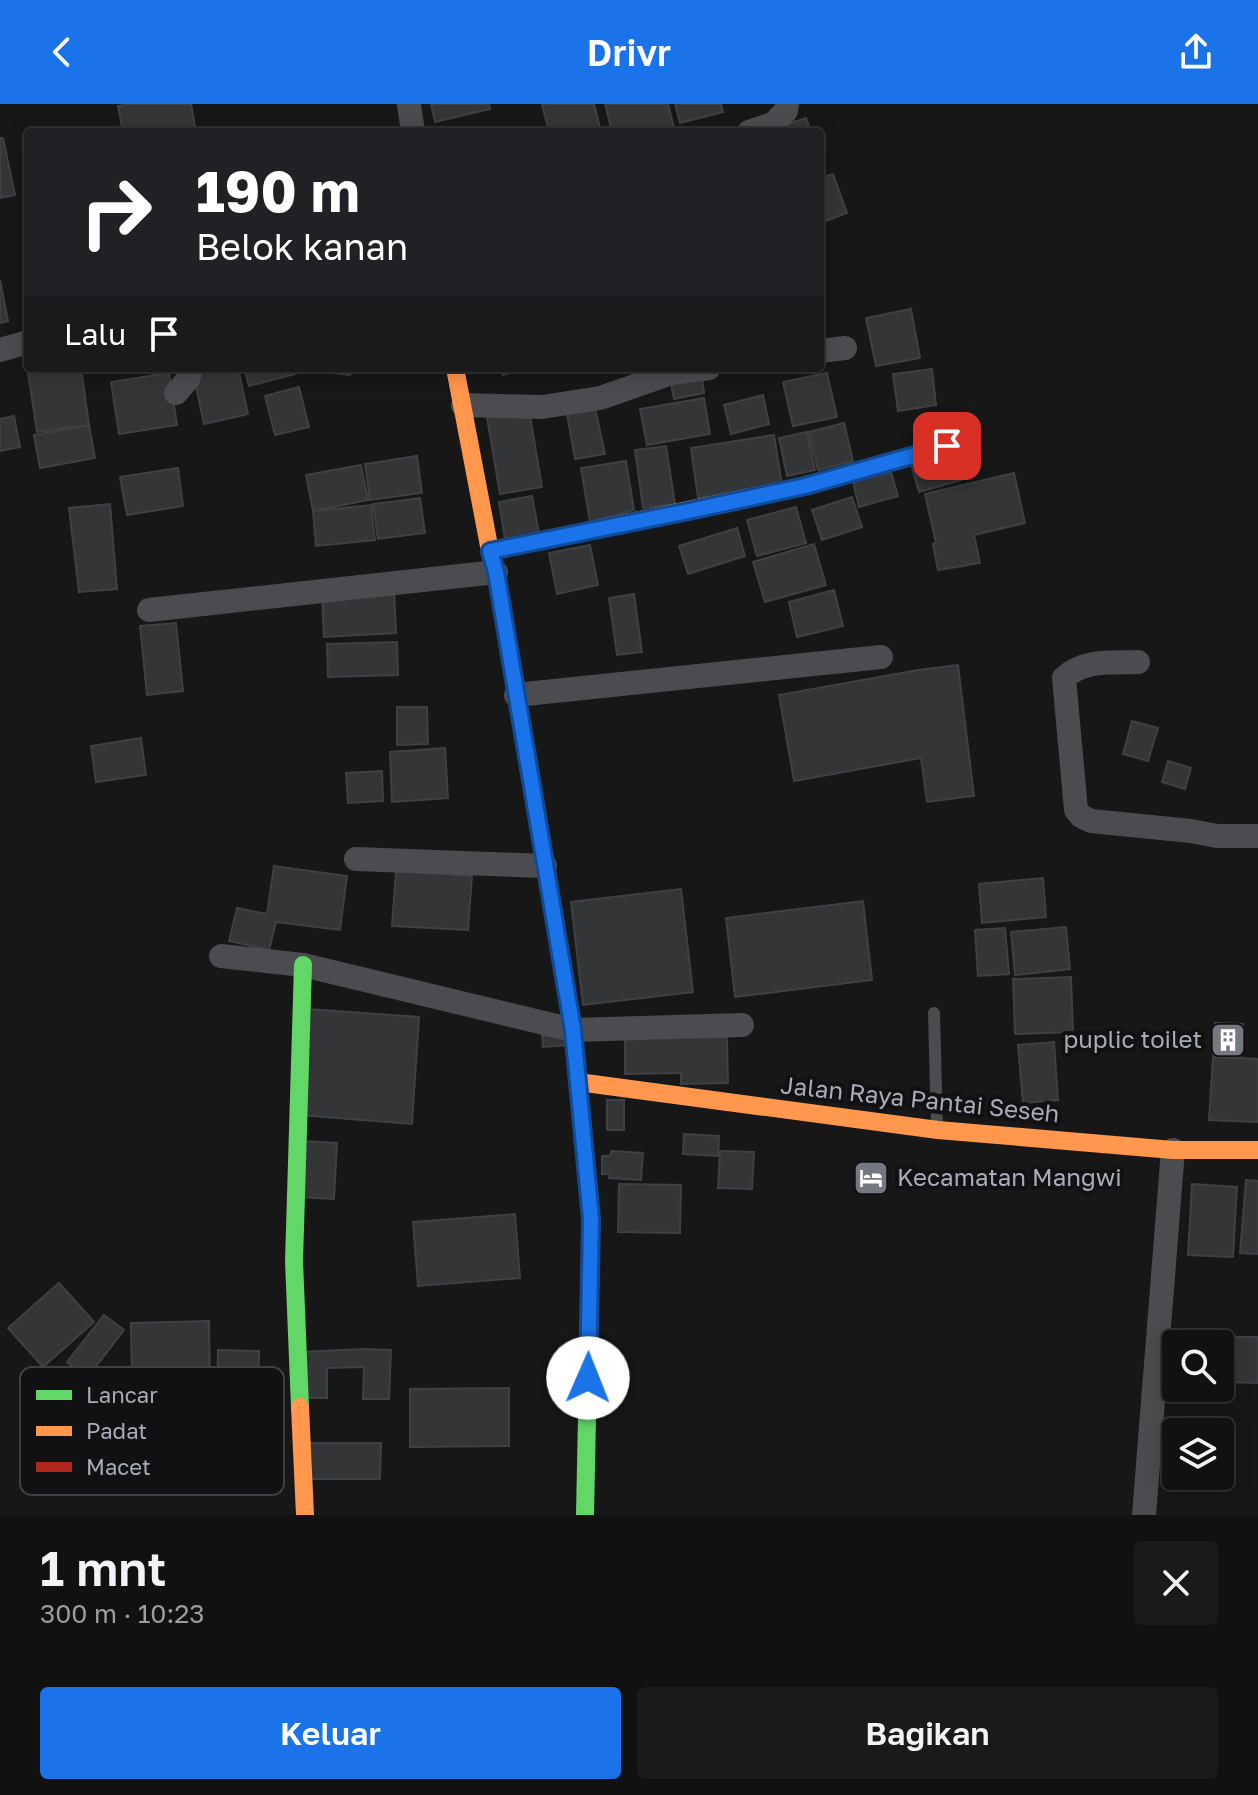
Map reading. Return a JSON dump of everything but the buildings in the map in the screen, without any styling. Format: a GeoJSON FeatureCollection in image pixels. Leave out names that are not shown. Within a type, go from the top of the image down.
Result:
{"type":"FeatureCollection","features":[{"type":"Feature","properties":{"kind":"street"},"geometry":{"type":"LineString","coordinates":[[409,104],[412,128]]}},
{"type":"Feature","properties":{"kind":"street"},"geometry":{"type":"LineString","coordinates":[[761,128],[773,124],[786,111],[787,104]]}},
{"type":"Feature","properties":{"kind":"street"},"geometry":{"type":"LineString","coordinates":[[0,350],[24,343]]}},
{"type":"Feature","properties":{"kind":"street"},"geometry":{"type":"LineString","coordinates":[[824,351],[845,348]]}},
{"type":"Feature","properties":{"kind":"street"},"geometry":{"type":"LineString","coordinates":[[176,393],[190,372]]}},
{"type":"Feature","properties":{"kind":"street"},"geometry":{"type":"LineString","coordinates":[[456,372],[493,561],[573,1030],[591,1219],[585,1515]]}},
{"type":"Feature","properties":{"kind":"street"},"geometry":{"type":"LineString","coordinates":[[463,405],[542,407],[600,398],[679,372]]}},
{"type":"Feature","properties":{"kind":"street"},"geometry":{"type":"LineString","coordinates":[[149,610],[493,561],[684,512],[805,486],[947,446]]}},
{"type":"Feature","properties":{"kind":"street"},"geometry":{"type":"LineString","coordinates":[[516,695],[881,657]]}},
{"type":"Feature","properties":{"kind":"street"},"geometry":{"type":"LineString","coordinates":[[1138,662],[1084,665],[1064,678],[1076,810],[1091,821],[1217,836],[1258,836]]}},
{"type":"Feature","properties":{"kind":"street"},"geometry":{"type":"LineString","coordinates":[[356,859],[545,866]]}},
{"type":"Feature","properties":{"kind":"street"},"geometry":{"type":"LineString","coordinates":[[221,956],[303,965],[573,1030],[742,1025]]}},
{"type":"Feature","properties":{"kind":"street"},"geometry":{"type":"LineString","coordinates":[[303,965],[294,1261],[305,1515]]}},
{"type":"Feature","properties":{"kind":"street","name":"Jalan Raya Pantai Seseh"},"geometry":{"type":"LineString","coordinates":[[578,1082],[938,1130],[1173,1150],[1258,1150]]}},
{"type":"Feature","properties":{"kind":"street"},"geometry":{"type":"LineString","coordinates":[[1144,1515],[1173,1150]]}},
{"type":"Feature","properties":{"kind":"lane"},"geometry":{"type":"LineString","coordinates":[[934,1013],[938,1130]]}},
{"type":"Feature","properties":{"kind":"traffic: fast"},"geometry":{"type":"LineString","coordinates":[[519,711],[573,1030],[591,1219],[585,1515]]}},
{"type":"Feature","properties":{"kind":"traffic: fast"},"geometry":{"type":"LineString","coordinates":[[300,1407],[294,1261],[303,965]]}},
{"type":"Feature","properties":{"kind":"traffic: slow"},"geometry":{"type":"LineString","coordinates":[[456,372],[496,572],[519,711]]}},
{"type":"Feature","properties":{"kind":"traffic: slow"},"geometry":{"type":"LineString","coordinates":[[490,551],[804,486]]}},
{"type":"Feature","properties":{"kind":"traffic: slow"},"geometry":{"type":"LineString","coordinates":[[578,1082],[938,1130],[1173,1150],[1258,1150]]}},
{"type":"Feature","properties":{"kind":"traffic: slow"},"geometry":{"type":"LineString","coordinates":[[300,1407],[305,1515]]}},
{"type":"Feature","properties":{"kind":"traffic: jam"},"geometry":{"type":"LineString","coordinates":[[804,486],[947,446]]}},
{"type":"Feature","properties":{"kind":"place","name":"puplic toilet"},"geometry":{"type":"Point","coordinates":[1228,1040]}},
{"type":"Feature","properties":{"kind":"place","name":"Kecamatan Mangwi"},"geometry":{"type":"Point","coordinates":[871,1178]}},
{"type":"Feature","properties":{"kind":"route"},"geometry":{"type":"LineString","coordinates":[[588,1378],[591,1219],[573,1030],[490,551],[805,486],[947,446]]}}]}
